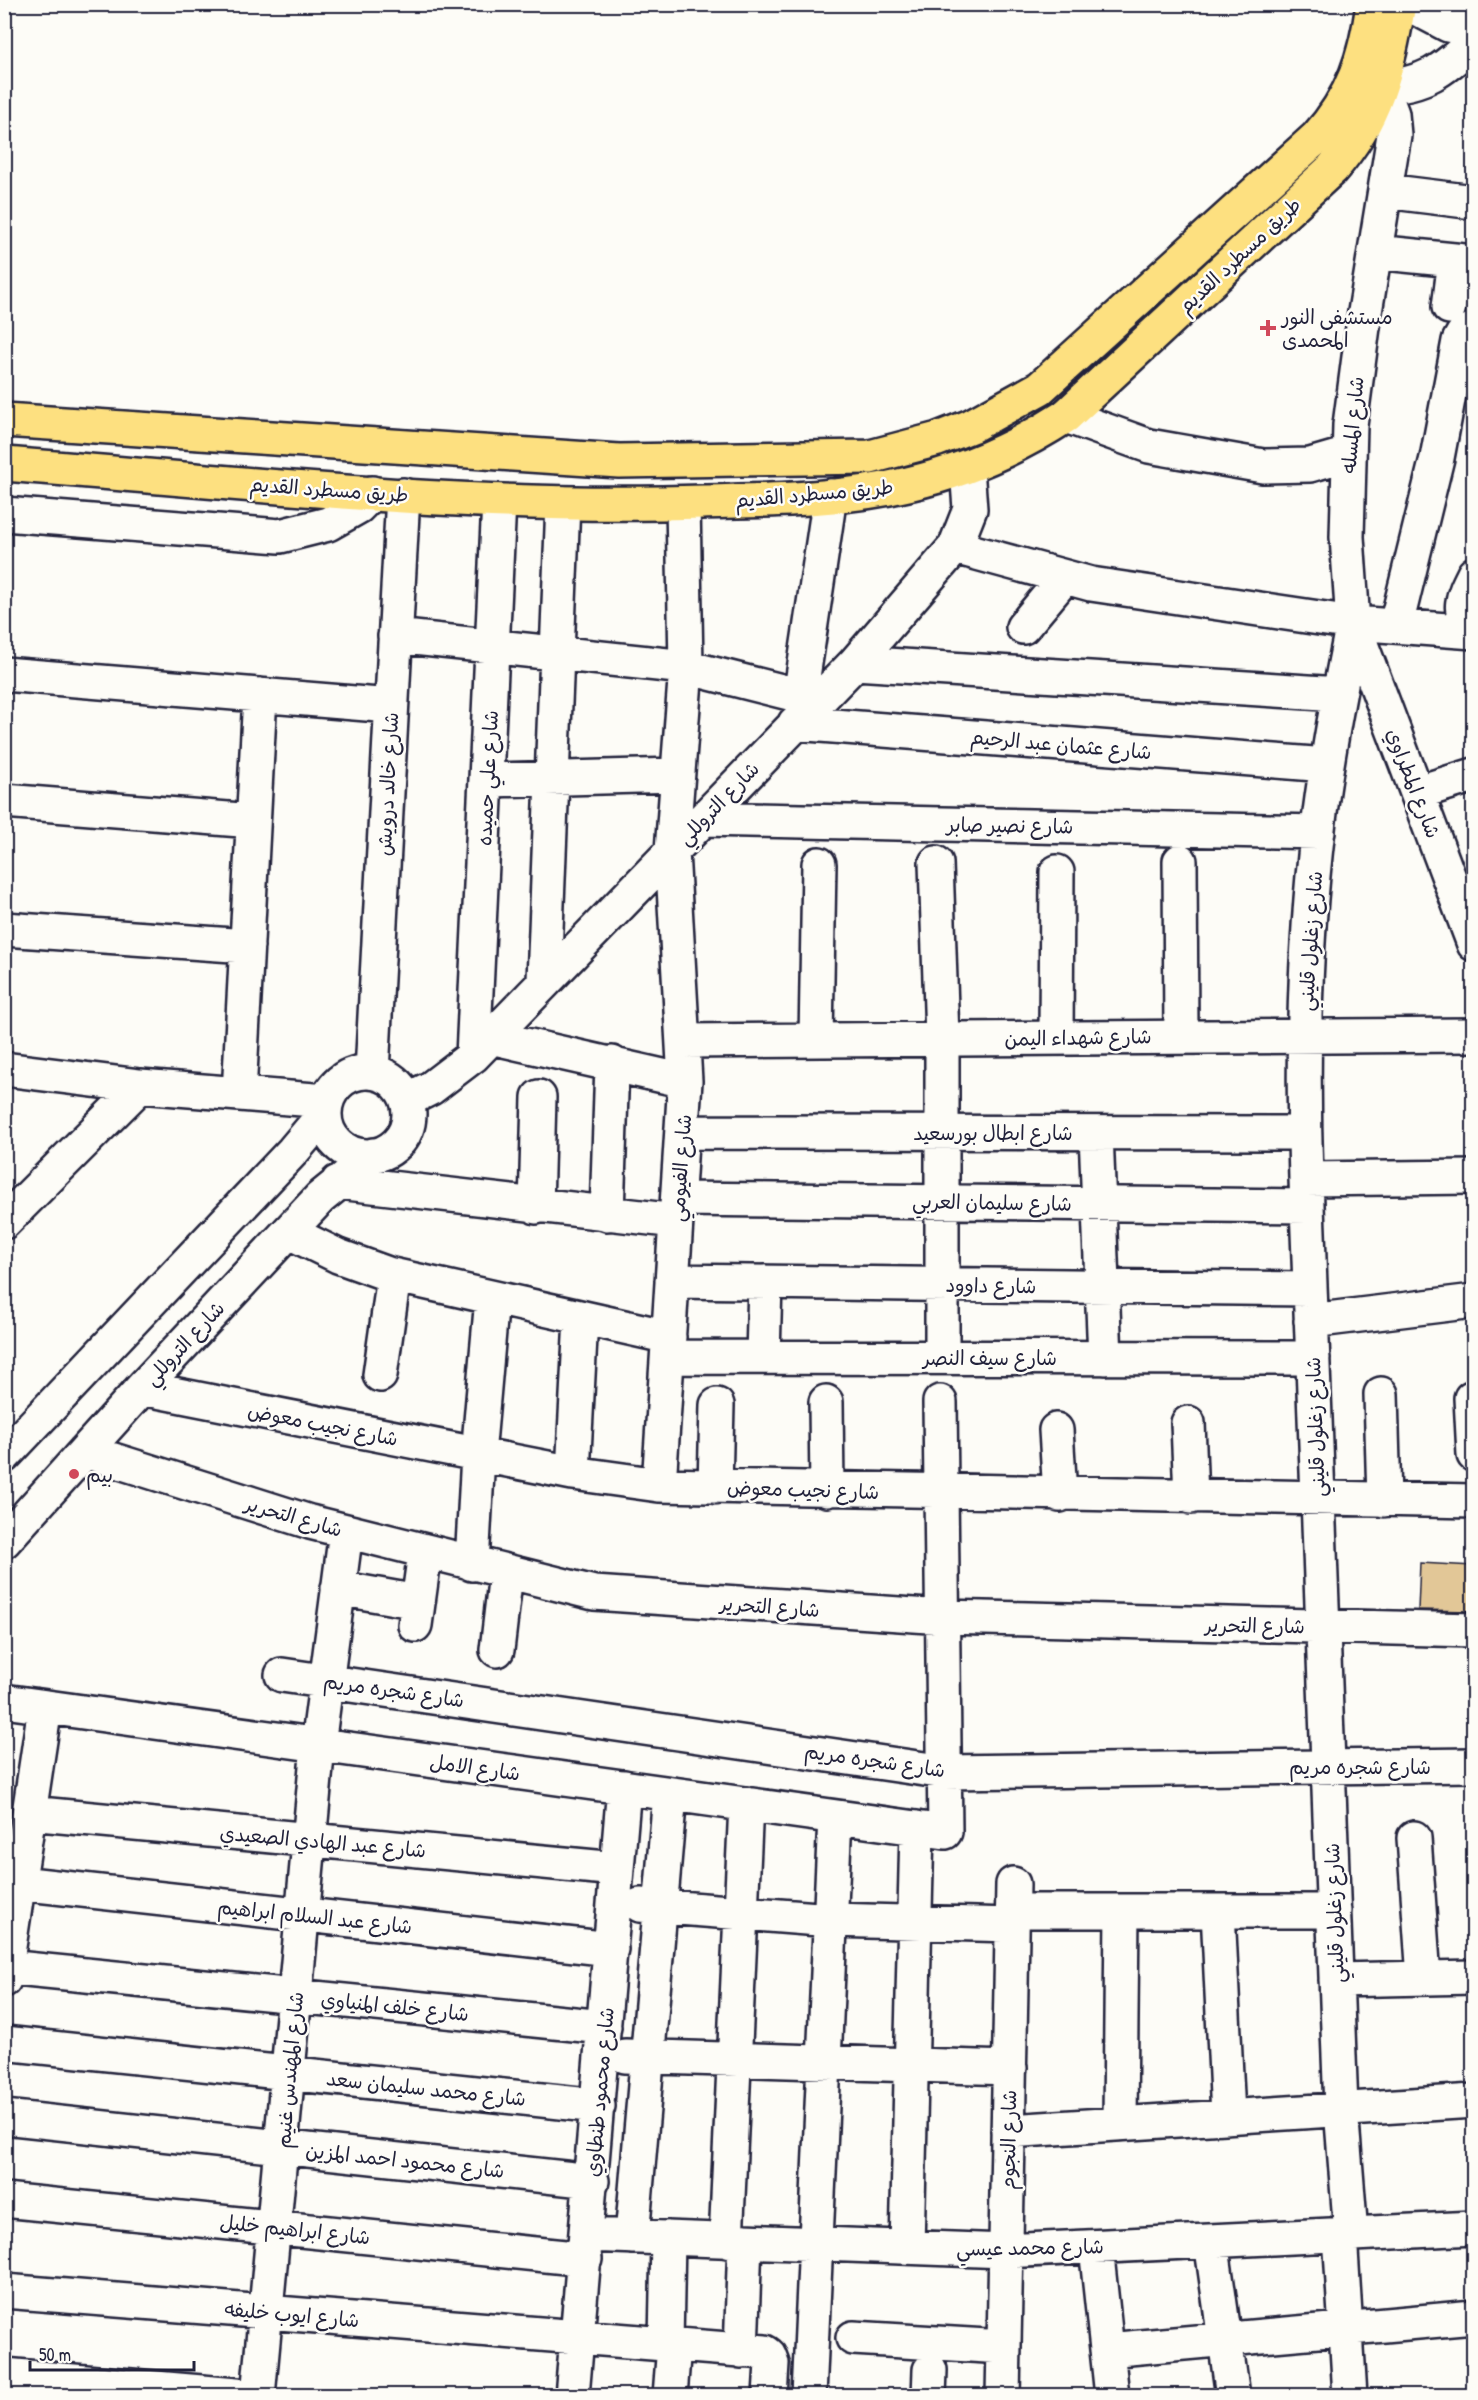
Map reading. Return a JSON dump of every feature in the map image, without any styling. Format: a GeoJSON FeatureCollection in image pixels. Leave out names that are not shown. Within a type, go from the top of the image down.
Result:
{"type":"FeatureCollection","features":[{"type":"Feature","properties":{"kind":"main road","name":"طريق مسطرد القديم"},"geometry":{"type":"LineString","coordinates":[[4,420],[619,461],[870,457],[938,439],[1006,408],[1040,388],[1317,137],[1331,122],[1353,86],[1367,45],[1373,4]]}},
{"type":"Feature","properties":{"kind":"main road","name":"طريق مسطرد القديم"},"geometry":{"type":"LineString","coordinates":[[4,464],[387,494],[563,503],[683,503],[830,496],[905,485],[967,468],[1038,433],[1066,416],[1332,169],[1358,136],[1382,87],[1399,4]]}},
{"type":"Feature","properties":{"kind":"street"},"geometry":{"type":"LineString","coordinates":[[1408,4],[1448,25],[1473,30]]}},
{"type":"Feature","properties":{"kind":"street"},"geometry":{"type":"LineString","coordinates":[[1382,87],[1406,85],[1429,78],[1450,65],[1473,41]]}},
{"type":"Feature","properties":{"kind":"street","name":"شارع المسله"},"geometry":{"type":"LineString","coordinates":[[1353,623],[1347,537],[1348,454],[1365,312],[1394,125],[1382,87]]}},
{"type":"Feature","properties":{"kind":"street"},"geometry":{"type":"LineString","coordinates":[[1385,191],[1473,202]]}},
{"type":"Feature","properties":{"kind":"street"},"geometry":{"type":"LineString","coordinates":[[1375,252],[1464,261],[1449,307]]}},
{"type":"Feature","properties":{"kind":"street"},"geometry":{"type":"LineString","coordinates":[[1396,625],[1466,334]]}},
{"type":"Feature","properties":{"kind":"street"},"geometry":{"type":"LineString","coordinates":[[1066,416],[1149,446],[1263,466],[1310,465],[1348,454]]}},
{"type":"Feature","properties":{"kind":"street","name":"شارع التروللي"},"geometry":{"type":"LineString","coordinates":[[407,1100],[438,1083],[481,1046],[703,819],[804,707],[855,663],[955,547],[970,509],[967,468]]}},
{"type":"Feature","properties":{"kind":"street"},"geometry":{"type":"LineString","coordinates":[[4,514],[280,536],[328,524],[387,494]]}},
{"type":"Feature","properties":{"kind":"street","name":"شارع خالد درويش"},"geometry":{"type":"LineString","coordinates":[[372,1072],[395,636],[387,494]]}},
{"type":"Feature","properties":{"kind":"street"},"geometry":{"type":"LineString","coordinates":[[804,707],[830,496]]}},
{"type":"Feature","properties":{"kind":"street","name":"شارع علي حميده"},"geometry":{"type":"LineString","coordinates":[[481,1046],[487,780],[499,501]]}},
{"type":"Feature","properties":{"kind":"street"},"geometry":{"type":"LineString","coordinates":[[544,980],[554,779],[555,652],[563,503]]}},
{"type":"Feature","properties":{"kind":"street","name":"شارع الفيومي"},"geometry":{"type":"LineString","coordinates":[[659,1485],[685,1081],[672,851],[686,667],[683,503]]}},
{"type":"Feature","properties":{"kind":"street"},"geometry":{"type":"LineString","coordinates":[[955,547],[1064,578],[1353,623],[1472,632]]}},
{"type":"Feature","properties":{"kind":"street"},"geometry":{"type":"LineString","coordinates":[[1472,632],[1461,612],[1461,601],[1473,574]]}},
{"type":"Feature","properties":{"kind":"street"},"geometry":{"type":"LineString","coordinates":[[1023,627],[1064,578]]}},
{"type":"Feature","properties":{"kind":"street","name":"شارع زغلول قليني"},"geometry":{"type":"LineString","coordinates":[[1347,2395],[1341,2109],[1304,1133],[1304,1035],[1318,831],[1327,765],[1353,623]]}},
{"type":"Feature","properties":{"kind":"street","name":"شارع المطراوي"},"geometry":{"type":"LineString","coordinates":[[1353,623],[1419,792],[1473,944]]}},
{"type":"Feature","properties":{"kind":"street","name":"شارع عثمان عبد الرحيم"},"geometry":{"type":"LineString","coordinates":[[395,636],[686,667],[804,707],[1327,765]]}},
{"type":"Feature","properties":{"kind":"street"},"geometry":{"type":"LineString","coordinates":[[855,663],[1339,694]]}},
{"type":"Feature","properties":{"kind":"street"},"geometry":{"type":"LineString","coordinates":[[4,674],[391,706]]}},
{"type":"Feature","properties":{"kind":"street"},"geometry":{"type":"LineString","coordinates":[[239,1094],[260,695]]}},
{"type":"Feature","properties":{"kind":"street"},"geometry":{"type":"LineString","coordinates":[[487,780],[677,775]]}},
{"type":"Feature","properties":{"kind":"street"},"geometry":{"type":"LineString","coordinates":[[1419,792],[1473,775]]}},
{"type":"Feature","properties":{"kind":"street"},"geometry":{"type":"LineString","coordinates":[[4,801],[253,821]]}},
{"type":"Feature","properties":{"kind":"street","name":"شارع نصير صابر"},"geometry":{"type":"LineString","coordinates":[[703,819],[1318,831]]}},
{"type":"Feature","properties":{"kind":"street"},"geometry":{"type":"LineString","coordinates":[[1180,861],[1181,1036]]}},
{"type":"Feature","properties":{"kind":"street"},"geometry":{"type":"LineString","coordinates":[[936,863],[942,1038],[942,1357]]}},
{"type":"Feature","properties":{"kind":"street"},"geometry":{"type":"LineString","coordinates":[[816,1040],[819,864]]}},
{"type":"Feature","properties":{"kind":"street"},"geometry":{"type":"LineString","coordinates":[[1056,1038],[1057,872]]}},
{"type":"Feature","properties":{"kind":"street"},"geometry":{"type":"LineString","coordinates":[[4,929],[247,946]]}},
{"type":"Feature","properties":{"kind":"street","name":"شارع شهداء اليمن"},"geometry":{"type":"LineString","coordinates":[[683,1041],[1473,1035]]}},
{"type":"Feature","properties":{"kind":"street"},"geometry":{"type":"LineString","coordinates":[[481,1046],[612,1063],[685,1081]]}},
{"type":"Feature","properties":{"kind":"street"},"geometry":{"type":"LineString","coordinates":[[607,1214],[612,1063]]}},
{"type":"Feature","properties":{"kind":"street"},"geometry":{"type":"LineString","coordinates":[[4,1069],[140,1086],[239,1094],[326,1107]]}},
{"type":"Feature","properties":{"kind":"street"},"geometry":{"type":"LineString","coordinates":[[4,1456],[293,1151],[326,1107],[334,1088],[344,1078],[357,1073],[372,1072],[394,1081],[407,1100],[408,1119],[403,1136],[390,1148],[373,1155],[361,1155],[339,1145],[331,1136],[326,1107]]}},
{"type":"Feature","properties":{"kind":"street"},"geometry":{"type":"LineString","coordinates":[[4,1222],[140,1086]]}},
{"type":"Feature","properties":{"kind":"street"},"geometry":{"type":"LineString","coordinates":[[536,1207],[539,1097]]}},
{"type":"Feature","properties":{"kind":"street","name":"شارع ابطال بورسعيد"},"geometry":{"type":"LineString","coordinates":[[682,1131],[1304,1133]]}},
{"type":"Feature","properties":{"kind":"street"},"geometry":{"type":"LineString","coordinates":[[1096,1133],[1105,1358]]}},
{"type":"Feature","properties":{"kind":"street","name":"شارع التروللي"},"geometry":{"type":"LineString","coordinates":[[4,1541],[142,1388],[289,1232],[338,1182],[373,1155]]}},
{"type":"Feature","properties":{"kind":"street","name":"شارع سليمان العربي"},"geometry":{"type":"LineString","coordinates":[[338,1182],[607,1214],[942,1202],[1099,1204],[1306,1192],[1473,1178]]}},
{"type":"Feature","properties":{"kind":"street","name":"شارع سيف النصر"},"geometry":{"type":"LineString","coordinates":[[289,1232],[362,1267],[581,1318],[668,1347],[763,1357],[1313,1358]]}},
{"type":"Feature","properties":{"kind":"street"},"geometry":{"type":"LineString","coordinates":[[380,1376],[394,1275]]}},
{"type":"Feature","properties":{"kind":"street","name":"شارع داوود"},"geometry":{"type":"LineString","coordinates":[[672,1281],[1310,1289]]}},
{"type":"Feature","properties":{"kind":"street"},"geometry":{"type":"LineString","coordinates":[[763,1357],[765,1282]]}},
{"type":"Feature","properties":{"kind":"street"},"geometry":{"type":"LineString","coordinates":[[472,1564],[478,1455],[492,1298]]}},
{"type":"Feature","properties":{"kind":"street"},"geometry":{"type":"LineString","coordinates":[[1311,1321],[1473,1301]]}},
{"type":"Feature","properties":{"kind":"street"},"geometry":{"type":"LineString","coordinates":[[573,1473],[581,1318]]}},
{"type":"Feature","properties":{"kind":"street","name":"شارع نجيب معوض"},"geometry":{"type":"LineString","coordinates":[[142,1388],[573,1473],[659,1485],[941,1493],[1473,1501]]}},
{"type":"Feature","properties":{"kind":"street"},"geometry":{"type":"LineString","coordinates":[[1381,1394],[1384,1500]]}},
{"type":"Feature","properties":{"kind":"street"},"geometry":{"type":"LineString","coordinates":[[1472,1398],[1473,1455]]}},
{"type":"Feature","properties":{"kind":"street"},"geometry":{"type":"LineString","coordinates":[[826,1402],[827,1490]]}},
{"type":"Feature","properties":{"kind":"street"},"geometry":{"type":"LineString","coordinates":[[908,2247],[915,1924],[931,1830],[945,1772],[940,1402]]}},
{"type":"Feature","properties":{"kind":"street"},"geometry":{"type":"LineString","coordinates":[[715,1487],[717,1405]]}},
{"type":"Feature","properties":{"kind":"street"},"geometry":{"type":"LineString","coordinates":[[1188,1423],[1191,1497]]}},
{"type":"Feature","properties":{"kind":"street"},"geometry":{"type":"LineString","coordinates":[[1056,1430],[1060,1495]]}},
{"type":"Feature","properties":{"kind":"street","name":"شارع التحرير"},"geometry":{"type":"LineString","coordinates":[[85,1451],[346,1531],[506,1573],[594,1593],[943,1617],[1473,1630]]}},
{"type":"Feature","properties":{"kind":"street","name":"شارع المهندس غنيم"},"geometry":{"type":"LineString","coordinates":[[258,2396],[318,1745],[346,1531]]}},
{"type":"Feature","properties":{"kind":"street"},"geometry":{"type":"LineString","coordinates":[[338,1588],[416,1614],[425,1552]]}},
{"type":"Feature","properties":{"kind":"street"},"geometry":{"type":"LineString","coordinates":[[497,1650],[506,1573]]}},
{"type":"Feature","properties":{"kind":"street","name":"شارع شجره مريم"},"geometry":{"type":"LineString","coordinates":[[282,1675],[945,1772],[1473,1765]]}},
{"type":"Feature","properties":{"kind":"street","name":"شارع الامل"},"geometry":{"type":"LineString","coordinates":[[4,1701],[931,1830]]}},
{"type":"Feature","properties":{"kind":"street"},"geometry":{"type":"LineString","coordinates":[[5,1973],[8,1927],[19,1883],[45,1707]]}},
{"type":"Feature","properties":{"kind":"street","name":"شارع محمود طنطاوي"},"geometry":{"type":"LineString","coordinates":[[572,2396],[579,2337],[624,1787]]}},
{"type":"Feature","properties":{"kind":"street"},"geometry":{"type":"LineString","coordinates":[[632,2237],[670,1794]]}},
{"type":"Feature","properties":{"kind":"street"},"geometry":{"type":"LineString","coordinates":[[746,1804],[734,2060],[736,2241],[753,2351],[769,2355],[772,2363],[770,2396]]}},
{"type":"Feature","properties":{"kind":"street","name":"شارع عبد الهادي الصعيدي"},"geometry":{"type":"LineString","coordinates":[[29,1813],[618,1869]]}},
{"type":"Feature","properties":{"kind":"street"},"geometry":{"type":"LineString","coordinates":[[809,2396],[835,1817]]}},
{"type":"Feature","properties":{"kind":"street"},"geometry":{"type":"LineString","coordinates":[[1414,1838],[1424,1978]]}},
{"type":"Feature","properties":{"kind":"street","name":"شارع عبد السلام ابراهيم"},"geometry":{"type":"LineString","coordinates":[[19,1883],[611,1949]]}},
{"type":"Feature","properties":{"kind":"street"},"geometry":{"type":"LineString","coordinates":[[615,1903],[741,1914],[915,1924],[1013,1907],[1122,1911],[1334,1911]]}},
{"type":"Feature","properties":{"kind":"street","name":"شارع النجوم"},"geometry":{"type":"LineString","coordinates":[[1003,2396],[1013,1907]]}},
{"type":"Feature","properties":{"kind":"street"},"geometry":{"type":"LineString","coordinates":[[1120,2123],[1122,1911]]}},
{"type":"Feature","properties":{"kind":"street"},"geometry":{"type":"LineString","coordinates":[[1218,1911],[1228,2116]]}},
{"type":"Feature","properties":{"kind":"street","name":"شارع خلف المنياوي"},"geometry":{"type":"LineString","coordinates":[[5,1973],[296,1996],[603,2041],[648,2056],[1010,2068]]}},
{"type":"Feature","properties":{"kind":"street"},"geometry":{"type":"LineString","coordinates":[[1336,1980],[1473,1977]]}},
{"type":"Feature","properties":{"kind":"street","name":"شارع محمد سليمان سعد"},"geometry":{"type":"LineString","coordinates":[[4,2043],[598,2106]]}},
{"type":"Feature","properties":{"kind":"street"},"geometry":{"type":"LineString","coordinates":[[1008,2131],[1473,2101]]}},
{"type":"Feature","properties":{"kind":"street","name":"شارع محمود احمد المزين"},"geometry":{"type":"LineString","coordinates":[[4,2117],[592,2181]]}},
{"type":"Feature","properties":{"kind":"street","name":"شارع ابراهيم خليل"},"geometry":{"type":"LineString","coordinates":[[4,2200],[275,2227],[586,2247]]}},
{"type":"Feature","properties":{"kind":"street","name":"شارع محمد عيسي"},"geometry":{"type":"LineString","coordinates":[[586,2247],[632,2237],[1006,2251],[1473,2228]]}},
{"type":"Feature","properties":{"kind":"street"},"geometry":{"type":"LineString","coordinates":[[668,2238],[670,2396]]}},
{"type":"Feature","properties":{"kind":"street"},"geometry":{"type":"LineString","coordinates":[[1211,2241],[1233,2396]]}},
{"type":"Feature","properties":{"kind":"street"},"geometry":{"type":"LineString","coordinates":[[1096,2247],[1112,2396]]}},
{"type":"Feature","properties":{"kind":"street","name":"شارع ايوب خليفه"},"geometry":{"type":"LineString","coordinates":[[4,2291],[753,2351]]}},
{"type":"Feature","properties":{"kind":"street"},"geometry":{"type":"LineString","coordinates":[[1107,2350],[1473,2317]]}},
{"type":"Feature","properties":{"kind":"street"},"geometry":{"type":"LineString","coordinates":[[853,2338],[1004,2347]]}},
{"type":"Feature","properties":{"kind":"street"},"geometry":{"type":"LineString","coordinates":[[4,2375],[248,2396]]}},
{"type":"Feature","properties":{"kind":"building"},"geometry":{"type":"Polygon","coordinates":[[[1420,1563],[1473,1566],[1473,1611],[1418,1610],[1420,1563]]]}},
{"type":"Feature","properties":{"kind":"place","name":"مستشفى النور المحمدى"},"geometry":{"type":"Point","coordinates":[1268,328]}},
{"type":"Feature","properties":{"kind":"place","name":"بيم"},"geometry":{"type":"Point","coordinates":[74,1474]}}]}
